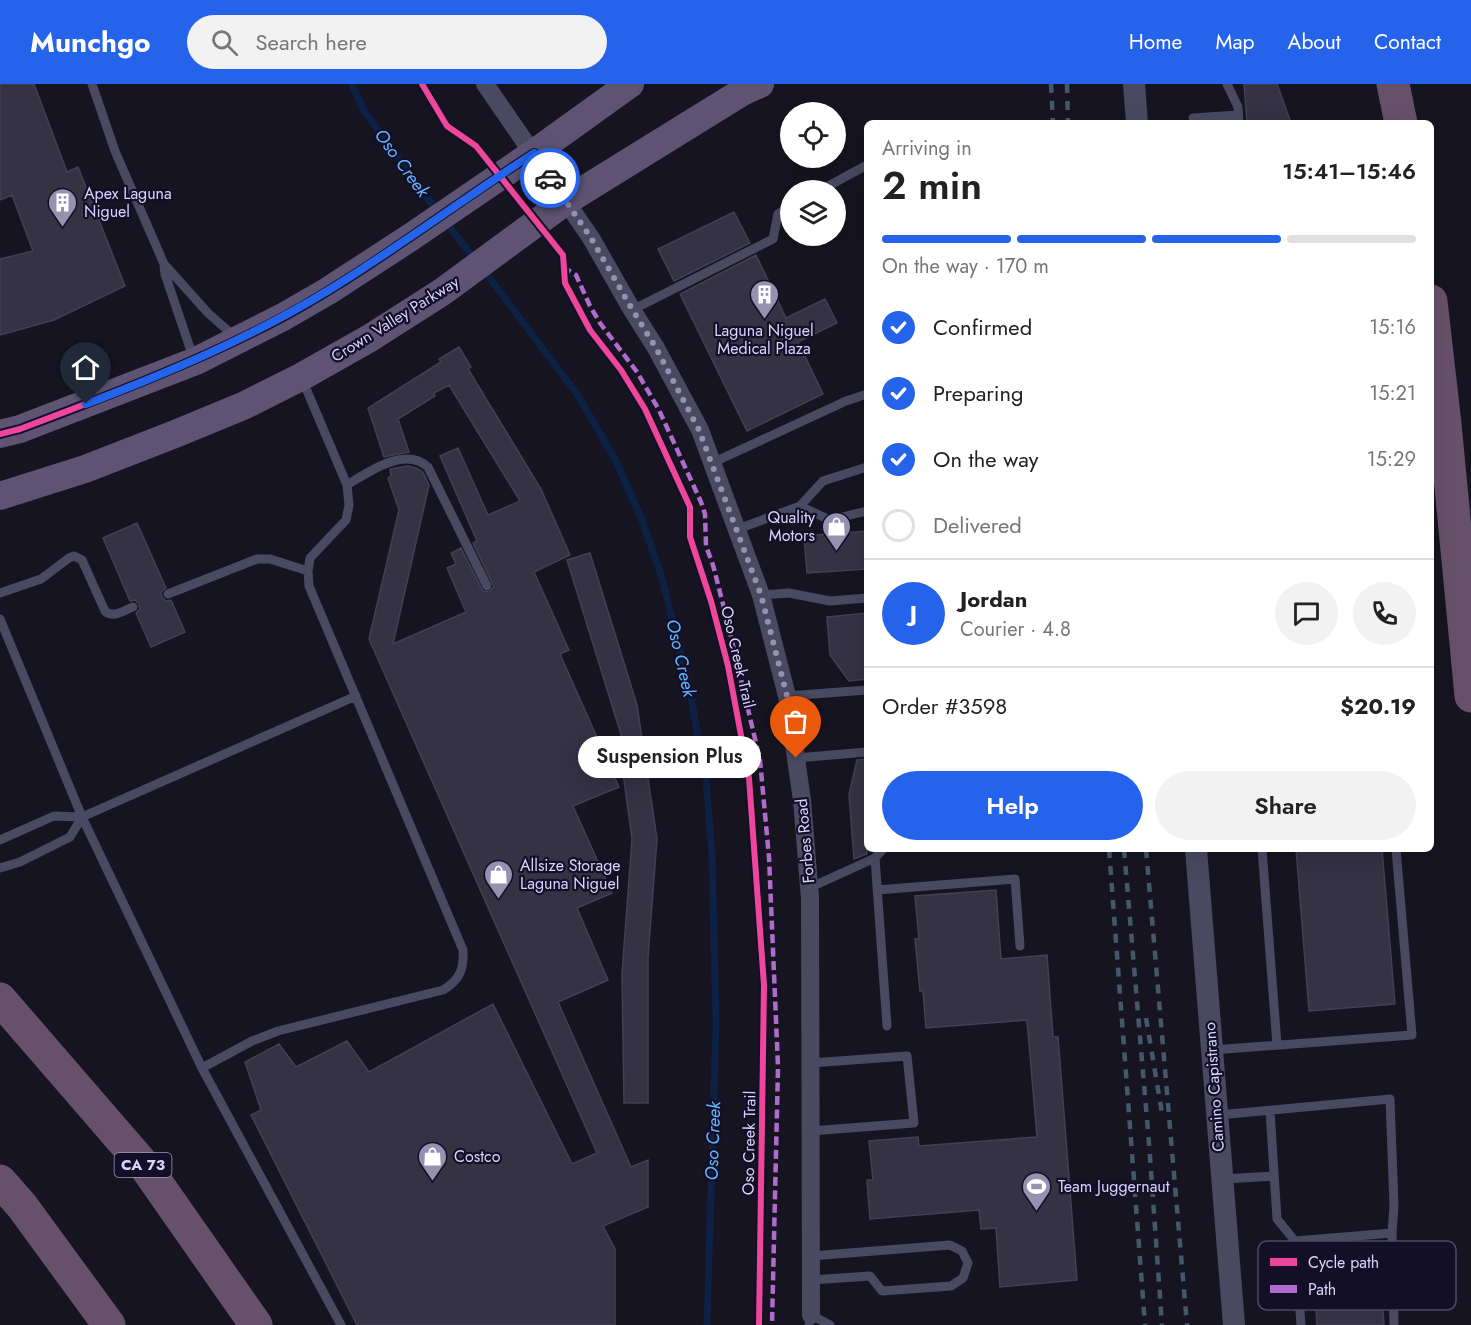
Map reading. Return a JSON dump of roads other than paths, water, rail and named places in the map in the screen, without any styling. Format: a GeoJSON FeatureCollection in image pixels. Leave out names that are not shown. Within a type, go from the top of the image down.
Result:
{"type":"FeatureCollection","features":[{"type":"Feature","properties":{"kind":"highway"},"geometry":{"type":"LineString","coordinates":[[1394,84],[1400,120]]}},
{"type":"Feature","properties":{"kind":"highway"},"geometry":{"type":"LineString","coordinates":[[1434,327],[1471,696]]}},
{"type":"Feature","properties":{"kind":"highway","name":"CA 73"},"geometry":{"type":"LineString","coordinates":[[8,1007],[147,1170],[256,1325]]}},
{"type":"Feature","properties":{"kind":"highway"},"geometry":{"type":"LineString","coordinates":[[0,1181],[22,1206],[109,1325]]}},
{"type":"Feature","properties":{"kind":"main road"},"geometry":{"type":"LineString","coordinates":[[0,434],[21,429],[194,361],[328,291],[534,153],[630,84]]}},
{"type":"Feature","properties":{"kind":"main road","name":"Crown Valley Parkway"},"geometry":{"type":"LineString","coordinates":[[0,496],[85,469],[176,434],[243,406],[301,376],[370,338],[442,292],[566,201],[742,92],[760,84]]}},
{"type":"Feature","properties":{"kind":"street","name":"Forbes Road"},"geometry":{"type":"LineString","coordinates":[[485,84],[591,238],[656,348],[699,430],[761,595],[787,696],[802,800],[809,888],[812,1063],[810,1320]]}},
{"type":"Feature","properties":{"kind":"street"},"geometry":{"type":"LineString","coordinates":[[1134,84],[1137,120]]}},
{"type":"Feature","properties":{"kind":"street","name":"Camino Capistrano"},"geometry":{"type":"LineString","coordinates":[[1196,852],[1234,1325]]}},
{"type":"Feature","properties":{"kind":"lane"},"geometry":{"type":"LineString","coordinates":[[93,84],[116,151],[164,264],[165,274],[194,361]]}},
{"type":"Feature","properties":{"kind":"lane"},"geometry":{"type":"LineString","coordinates":[[1193,118],[1239,119],[1238,107],[1227,84]]}},
{"type":"Feature","properties":{"kind":"lane"},"geometry":{"type":"LineString","coordinates":[[839,180],[864,167]]}},
{"type":"Feature","properties":{"kind":"lane"},"geometry":{"type":"LineString","coordinates":[[632,309],[773,239],[780,213]]}},
{"type":"Feature","properties":{"kind":"lane"},"geometry":{"type":"LineString","coordinates":[[164,264],[208,313],[237,340]]}},
{"type":"Feature","properties":{"kind":"lane"},"geometry":{"type":"LineString","coordinates":[[202,1068],[252,1041],[278,1031],[443,990],[454,984],[464,962],[463,950],[309,586],[310,558],[346,520],[349,505],[347,485],[301,376]]}},
{"type":"Feature","properties":{"kind":"lane"},"geometry":{"type":"LineString","coordinates":[[712,463],[846,401],[864,395]]}},
{"type":"Feature","properties":{"kind":"lane"},"geometry":{"type":"LineString","coordinates":[[347,485],[386,464],[406,457],[420,459],[428,467],[487,586]]}},
{"type":"Feature","properties":{"kind":"lane"},"geometry":{"type":"LineString","coordinates":[[738,529],[800,506],[823,481],[864,468]]}},
{"type":"Feature","properties":{"kind":"lane"},"geometry":{"type":"LineString","coordinates":[[800,506],[830,520],[864,512]]}},
{"type":"Feature","properties":{"kind":"lane"},"geometry":{"type":"LineString","coordinates":[[0,593],[41,579],[69,558],[78,557],[82,560],[108,615],[133,607]]}},
{"type":"Feature","properties":{"kind":"lane"},"geometry":{"type":"LineString","coordinates":[[168,594],[257,559],[270,559],[308,571]]}},
{"type":"Feature","properties":{"kind":"lane"},"geometry":{"type":"LineString","coordinates":[[761,595],[789,593],[830,601],[864,598]]}},
{"type":"Feature","properties":{"kind":"lane"},"geometry":{"type":"LineString","coordinates":[[0,619],[82,817],[202,1068],[340,1325]]}},
{"type":"Feature","properties":{"kind":"lane"},"geometry":{"type":"LineString","coordinates":[[787,696],[864,690]]}},
{"type":"Feature","properties":{"kind":"lane"},"geometry":{"type":"LineString","coordinates":[[0,840],[54,816],[82,817],[356,696]]}},
{"type":"Feature","properties":{"kind":"lane"},"geometry":{"type":"LineString","coordinates":[[796,758],[864,752]]}},
{"type":"Feature","properties":{"kind":"lane"},"geometry":{"type":"LineString","coordinates":[[0,868],[20,862],[70,837],[82,817]]}},
{"type":"Feature","properties":{"kind":"lane"},"geometry":{"type":"LineString","coordinates":[[809,888],[875,858],[880,852]]}},
{"type":"Feature","properties":{"kind":"lane"},"geometry":{"type":"LineString","coordinates":[[1262,852],[1277,1045]]}},
{"type":"Feature","properties":{"kind":"lane"},"geometry":{"type":"LineString","coordinates":[[1212,1050],[1412,1035],[1396,852]]}},
{"type":"Feature","properties":{"kind":"lane"},"geometry":{"type":"LineString","coordinates":[[875,858],[887,1026]]}},
{"type":"Feature","properties":{"kind":"lane"},"geometry":{"type":"LineString","coordinates":[[877,890],[1015,879],[1020,946]]}},
{"type":"Feature","properties":{"kind":"lane"},"geometry":{"type":"LineString","coordinates":[[812,1063],[907,1056],[914,1123],[812,1131]]}},
{"type":"Feature","properties":{"kind":"lane"},"geometry":{"type":"LineString","coordinates":[[1216,1116],[1390,1099],[1394,1206],[1392,1241]]}},
{"type":"Feature","properties":{"kind":"lane"},"geometry":{"type":"LineString","coordinates":[[1270,1111],[1277,1219],[1295,1241],[1392,1233]]}},
{"type":"Feature","properties":{"kind":"lane"},"geometry":{"type":"LineString","coordinates":[[1221,1179],[1274,1176]]}},
{"type":"Feature","properties":{"kind":"lane"},"geometry":{"type":"LineString","coordinates":[[811,1256],[950,1245],[962,1251],[968,1263],[963,1278],[951,1286],[882,1292],[870,1276],[811,1280]]}},
{"type":"Feature","properties":{"kind":"lane"},"geometry":{"type":"LineString","coordinates":[[1300,1310],[1301,1325]]}},
{"type":"Feature","properties":{"kind":"lane"},"geometry":{"type":"LineString","coordinates":[[1394,1310],[1394,1325]]}},
{"type":"Feature","properties":{"kind":"lane"},"geometry":{"type":"LineString","coordinates":[[810,1320],[830,1325]]}},
{"type":"Feature","properties":{"kind":"waterway","name":"Oso Creek"},"geometry":{"type":"LineString","coordinates":[[352,84],[364,111],[437,211]]}},
{"type":"Feature","properties":{"kind":"waterway","name":"Oso Creek"},"geometry":{"type":"LineString","coordinates":[[446,222],[476,261]]}},
{"type":"Feature","properties":{"kind":"waterway","name":"Oso Creek"},"geometry":{"type":"LineString","coordinates":[[483,269],[577,394],[615,459],[642,520],[662,578],[690,691],[706,780],[712,854],[716,1024],[707,1325]]}},
{"type":"Feature","properties":{"kind":"railway"},"geometry":{"type":"LineString","coordinates":[[1051,84],[1053,120]]}},
{"type":"Feature","properties":{"kind":"railway"},"geometry":{"type":"LineString","coordinates":[[1067,84],[1068,120]]}},
{"type":"Feature","properties":{"kind":"railway"},"geometry":{"type":"LineString","coordinates":[[1109,852],[1145,1325]]}},
{"type":"Feature","properties":{"kind":"railway"},"geometry":{"type":"LineString","coordinates":[[1124,852],[1162,1325]]}},
{"type":"Feature","properties":{"kind":"railway"},"geometry":{"type":"LineString","coordinates":[[1146,852],[1187,1325]]}},
{"type":"Feature","properties":{"kind":"railway"},"geometry":{"type":"LineString","coordinates":[[1146,1018],[1162,1113]]}},
{"type":"Feature","properties":{"kind":"place","name":"Apex Laguna Niguel"},"geometry":{"type":"Point","coordinates":[63,228]}},
{"type":"Feature","properties":{"kind":"place","name":"Laguna Niguel Medical Plaza"},"geometry":{"type":"Point","coordinates":[764,320]}},
{"type":"Feature","properties":{"kind":"place","name":"Quality Motors"},"geometry":{"type":"Point","coordinates":[836,552]}},
{"type":"Feature","properties":{"kind":"place","name":"Suspension Plus"},"geometry":{"type":"Point","coordinates":[796,758]}},
{"type":"Feature","properties":{"kind":"place","name":"Allsize Storage Laguna Niguel"},"geometry":{"type":"Point","coordinates":[499,900]}},
{"type":"Feature","properties":{"kind":"place","name":"Costco"},"geometry":{"type":"Point","coordinates":[433,1182]}},
{"type":"Feature","properties":{"kind":"place","name":"Team Juggernaut"},"geometry":{"type":"Point","coordinates":[1037,1212]}}]}
